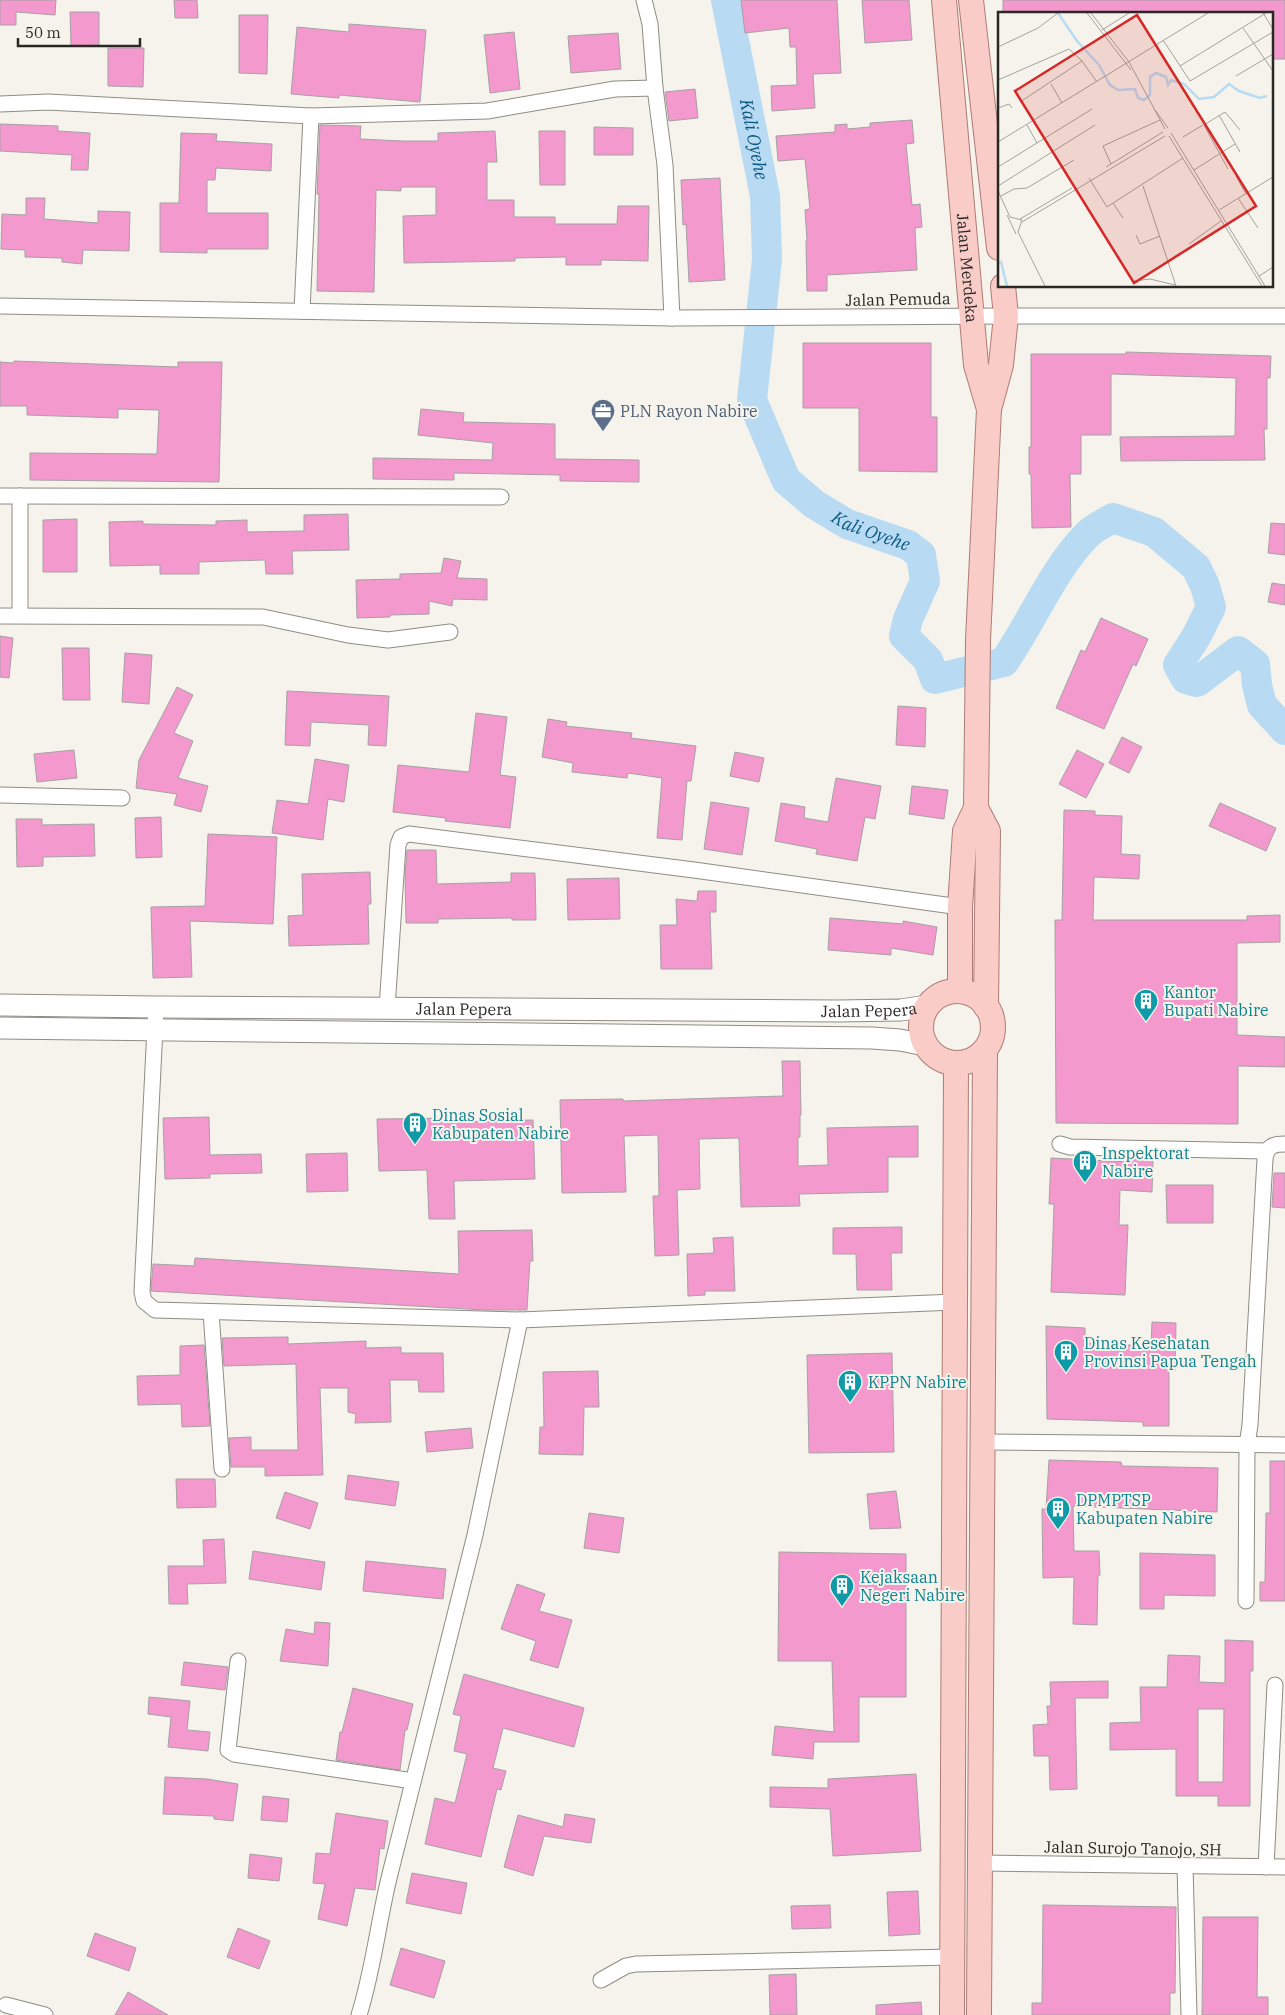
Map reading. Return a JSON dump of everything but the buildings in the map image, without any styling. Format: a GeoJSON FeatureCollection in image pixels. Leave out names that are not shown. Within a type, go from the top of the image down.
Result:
{"type":"FeatureCollection","features":[{"type":"Feature","properties":{"kind":"main road","name":"Jalan Merdeka"},"geometry":{"type":"LineString","coordinates":[[944,0],[976,364],[989,409]]}},
{"type":"Feature","properties":{"kind":"main road","name":"Jalan Merdeka"},"geometry":{"type":"LineString","coordinates":[[971,0],[998,239]]}},
{"type":"Feature","properties":{"kind":"main road","name":"Jalan Merdeka"},"geometry":{"type":"LineString","coordinates":[[989,409],[1001,365],[1006,316],[1003,288]]}},
{"type":"Feature","properties":{"kind":"main road"},"geometry":{"type":"LineString","coordinates":[[960,991],[960,907],[965,831],[976,808],[978,640],[989,409]]}},
{"type":"Feature","properties":{"kind":"main road"},"geometry":{"type":"LineString","coordinates":[[976,808],[988,831],[986,1007]]}},
{"type":"Feature","properties":{"kind":"main road"},"geometry":{"type":"LineString","coordinates":[[960,991],[978,998],[992,1018],[993,1026],[991,1039],[985,1050],[976,1058],[964,1063],[943,1061],[933,1054],[925,1045],[921,1032],[921,1020],[927,1006],[947,992],[960,991]]}},
{"type":"Feature","properties":{"kind":"main road","name":"Jalan Pepera"},"geometry":{"type":"LineString","coordinates":[[0,1005],[838,1011],[901,1010],[927,1006]]}},
{"type":"Feature","properties":{"kind":"main road"},"geometry":{"type":"LineString","coordinates":[[542,1009],[543,1033]]}},
{"type":"Feature","properties":{"kind":"main road","name":"Jalan Pepera"},"geometry":{"type":"LineString","coordinates":[[0,1028],[155,1028],[872,1038],[900,1040],[925,1045]]}},
{"type":"Feature","properties":{"kind":"main road"},"geometry":{"type":"LineString","coordinates":[[980,2015],[985,1050]]}},
{"type":"Feature","properties":{"kind":"main road"},"geometry":{"type":"LineString","coordinates":[[952,2015],[956,1063]]}},
{"type":"Feature","properties":{"kind":"main road"},"geometry":{"type":"LineString","coordinates":[[954,1589],[982,1589]]}},
{"type":"Feature","properties":{"kind":"street"},"geometry":{"type":"LineString","coordinates":[[644,0],[650,24],[655,88],[665,166],[672,318]]}},
{"type":"Feature","properties":{"kind":"street"},"geometry":{"type":"LineString","coordinates":[[0,104],[58,103],[311,116],[487,111],[616,89],[655,88]]}},
{"type":"Feature","properties":{"kind":"street"},"geometry":{"type":"LineString","coordinates":[[302,311],[311,116]]}},
{"type":"Feature","properties":{"kind":"street","name":"Jalan Pemuda"},"geometry":{"type":"LineString","coordinates":[[0,306],[672,318],[1285,316]]}},
{"type":"Feature","properties":{"kind":"street"},"geometry":{"type":"LineString","coordinates":[[0,496],[501,496]]}},
{"type":"Feature","properties":{"kind":"street"},"geometry":{"type":"LineString","coordinates":[[20,496],[20,615]]}},
{"type":"Feature","properties":{"kind":"street"},"geometry":{"type":"LineString","coordinates":[[0,616],[263,617],[348,635],[388,640],[450,632]]}},
{"type":"Feature","properties":{"kind":"street"},"geometry":{"type":"LineString","coordinates":[[0,795],[122,798]]}},
{"type":"Feature","properties":{"kind":"street"},"geometry":{"type":"LineString","coordinates":[[386,1008],[398,845],[401,837],[409,834],[960,907]]}},
{"type":"Feature","properties":{"kind":"street"},"geometry":{"type":"LineString","coordinates":[[156,1007],[142,1274],[142,1296],[144,1301],[155,1310],[520,1320],[955,1302]]}},
{"type":"Feature","properties":{"kind":"street"},"geometry":{"type":"LineString","coordinates":[[1060,1144],[1070,1147],[1266,1151],[1274,1144],[1285,1144]]}},
{"type":"Feature","properties":{"kind":"street"},"geometry":{"type":"LineString","coordinates":[[1246,1601],[1247,1445],[1250,1425],[1266,1151]]}},
{"type":"Feature","properties":{"kind":"street"},"geometry":{"type":"LineString","coordinates":[[211,1312],[222,1469]]}},
{"type":"Feature","properties":{"kind":"street"},"geometry":{"type":"LineString","coordinates":[[359,2015],[368,1984],[380,1913],[475,1535],[520,1320]]}},
{"type":"Feature","properties":{"kind":"street"},"geometry":{"type":"LineString","coordinates":[[983,1442],[1285,1445]]}},
{"type":"Feature","properties":{"kind":"street"},"geometry":{"type":"LineString","coordinates":[[238,1661],[228,1750],[234,1754],[413,1781]]}},
{"type":"Feature","properties":{"kind":"street"},"geometry":{"type":"LineString","coordinates":[[1266,1867],[1275,1685]]}},
{"type":"Feature","properties":{"kind":"street","name":"Jalan Surojo Tanojo, SH"},"geometry":{"type":"LineString","coordinates":[[981,1864],[1285,1867]]}},
{"type":"Feature","properties":{"kind":"street"},"geometry":{"type":"LineString","coordinates":[[1185,1866],[1189,2015]]}},
{"type":"Feature","properties":{"kind":"street"},"geometry":{"type":"LineString","coordinates":[[601,1980],[626,1966],[636,1964],[952,1957]]}},
{"type":"Feature","properties":{"kind":"street"},"geometry":{"type":"LineString","coordinates":[[6,2006],[46,2015]]}},
{"type":"Feature","properties":{"kind":"waterway","name":"Kali Oyehe"},"geometry":{"type":"LineString","coordinates":[[726,0],[765,196],[767,259],[752,400],[786,480],[814,504],[847,524],[908,545],[921,555],[925,581],[908,619],[904,636],[928,660],[935,679],[1004,662],[1053,580],[1075,549],[1092,530],[1113,518],[1154,532],[1196,567],[1205,586],[1211,607],[1196,637],[1178,665],[1186,679],[1197,682],[1238,651],[1255,664],[1257,685],[1262,705],[1285,730]]}},
{"type":"Feature","properties":{"kind":"place","name":"PLN Rayon Nabire"},"geometry":{"type":"Point","coordinates":[603,432]}},
{"type":"Feature","properties":{"kind":"place","name":"Kantor Bupati Nabire"},"geometry":{"type":"Point","coordinates":[1146,1022]}},
{"type":"Feature","properties":{"kind":"place","name":"Dinas Sosial Kabupaten Nabire"},"geometry":{"type":"Point","coordinates":[415,1145]}},
{"type":"Feature","properties":{"kind":"place","name":"Inspektorat Nabire"},"geometry":{"type":"Point","coordinates":[1085,1183]}},
{"type":"Feature","properties":{"kind":"place","name":"Dinas Kesehatan Provinsi Papua Tengah"},"geometry":{"type":"Point","coordinates":[1066,1373]}},
{"type":"Feature","properties":{"kind":"place","name":"KPPN Nabire"},"geometry":{"type":"Point","coordinates":[850,1403]}},
{"type":"Feature","properties":{"kind":"place","name":"DPMPTSP Kabupaten Nabire"},"geometry":{"type":"Point","coordinates":[1058,1530]}},
{"type":"Feature","properties":{"kind":"place","name":"Kejaksaan Negeri Nabire"},"geometry":{"type":"Point","coordinates":[842,1607]}}]}
